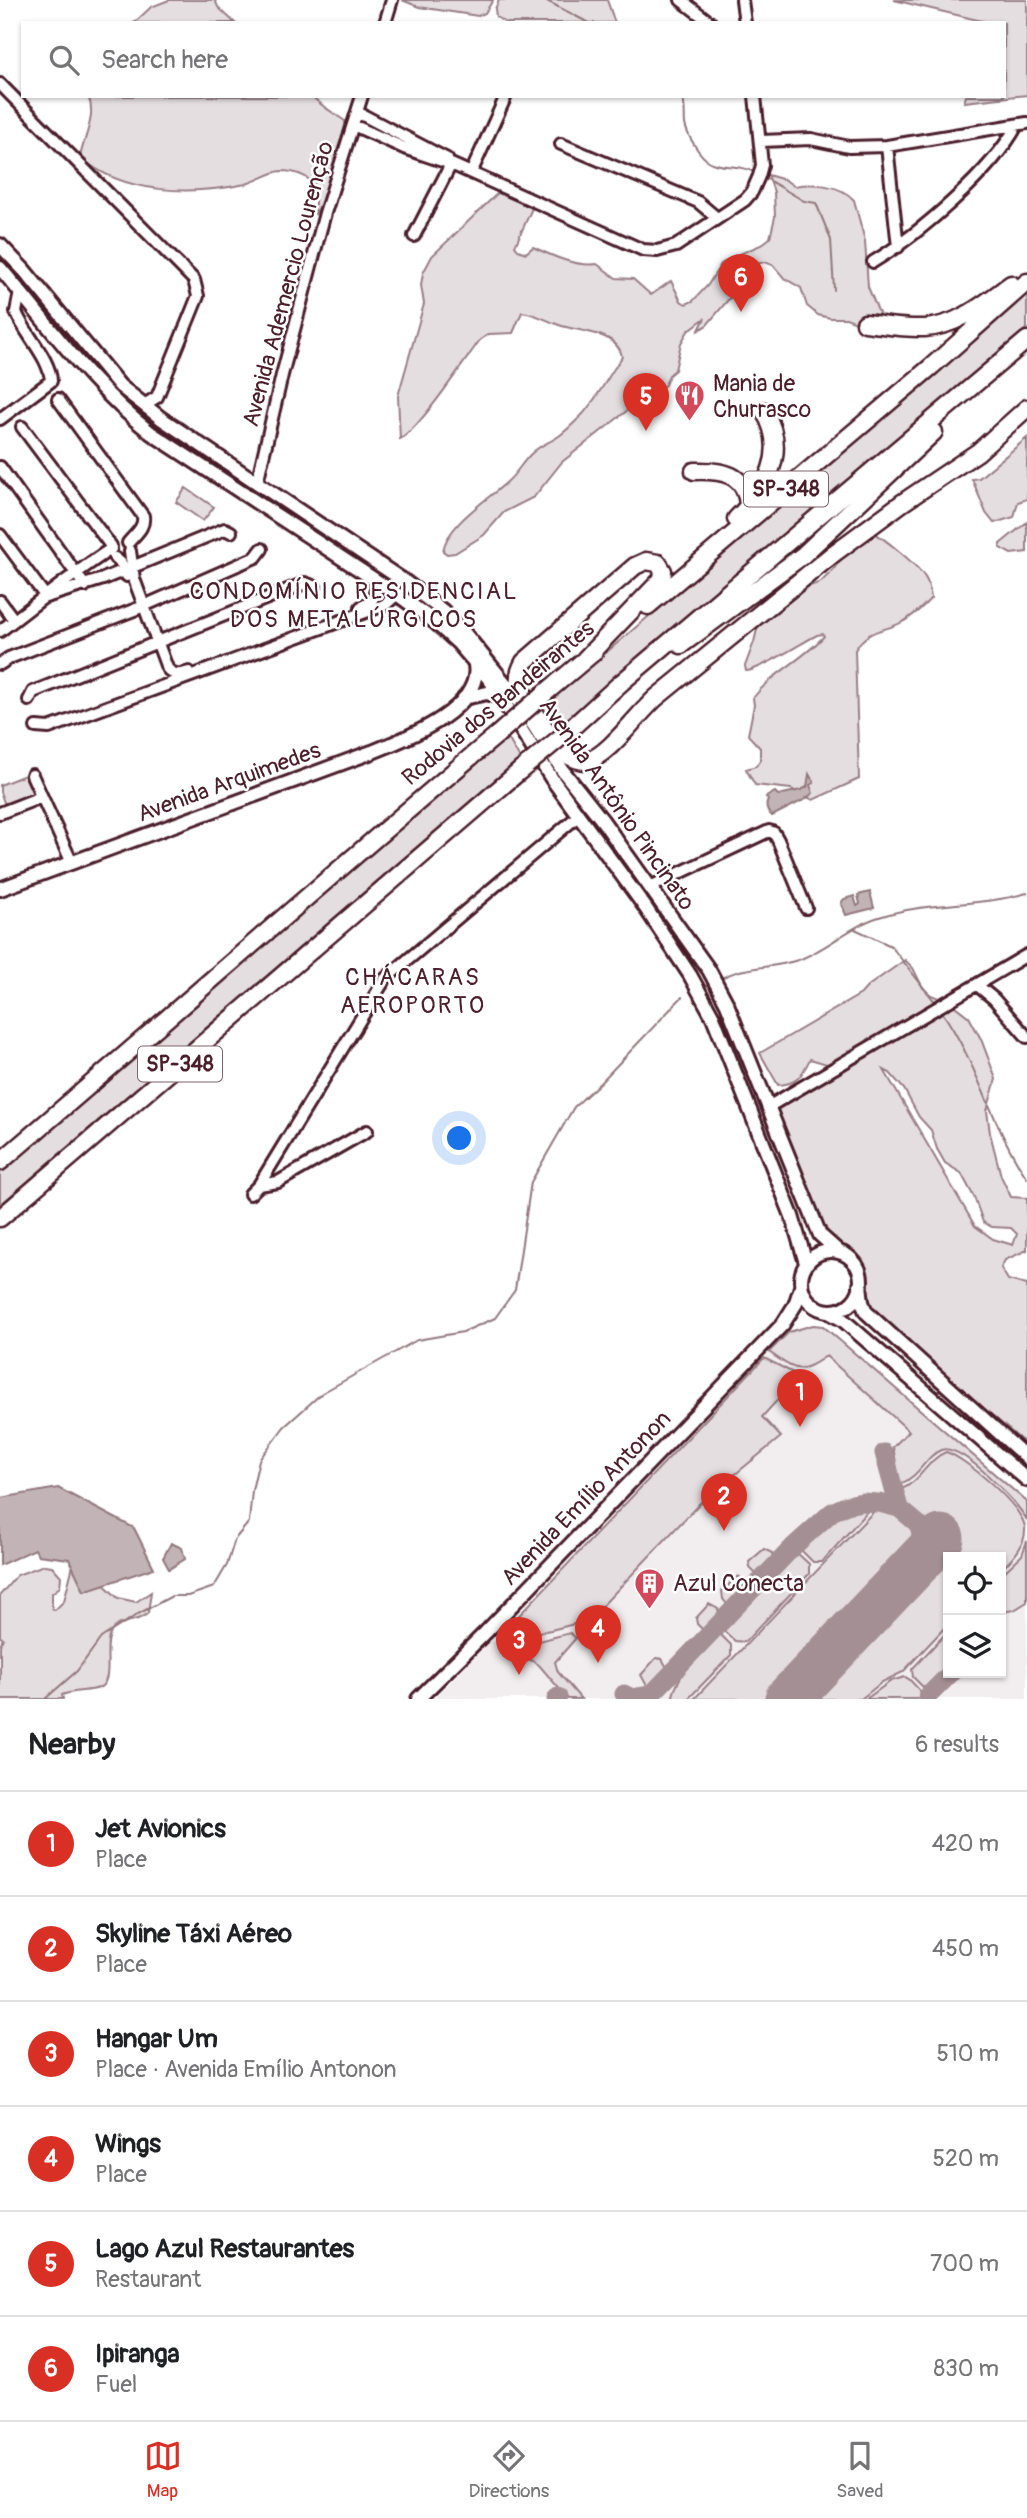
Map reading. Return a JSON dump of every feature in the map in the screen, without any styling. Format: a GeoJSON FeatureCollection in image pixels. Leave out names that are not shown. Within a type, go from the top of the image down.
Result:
{"type":"FeatureCollection","features":[{"type":"Feature","properties":{"kind":"highway"},"geometry":{"type":"LineString","coordinates":[[865,323],[911,328],[954,321],[983,305],[1027,272]]}},
{"type":"Feature","properties":{"kind":"highway","name":"Rodovia dos Bandeirantes"},"geometry":{"type":"LineString","coordinates":[[0,1162],[115,1065],[334,872],[932,366],[1027,282]]}},
{"type":"Feature","properties":{"kind":"highway","name":"SP-348"},"geometry":{"type":"LineString","coordinates":[[0,1218],[622,682],[655,663],[802,556],[956,411],[1022,344]]}},
{"type":"Feature","properties":{"kind":"highway"},"geometry":{"type":"LineString","coordinates":[[585,659],[662,579],[663,571],[658,563],[649,560],[635,566],[522,666],[519,679],[523,694],[560,749],[582,761],[590,760],[606,750],[646,706],[762,611],[902,503],[978,452],[1027,408]]}},
{"type":"Feature","properties":{"kind":"highway"},"geometry":{"type":"LineString","coordinates":[[687,573],[704,550],[748,507],[765,484],[775,452],[772,426],[764,411]]}},
{"type":"Feature","properties":{"kind":"highway"},"geometry":{"type":"LineString","coordinates":[[694,471],[730,474],[745,489],[748,507]]}},
{"type":"Feature","properties":{"kind":"main road","name":"Avenida Antônio Pincinato"},"geometry":{"type":"LineString","coordinates":[[0,245],[120,386],[198,443],[388,570],[443,611],[484,656],[513,694],[563,771],[700,958],[727,1004],[820,1235],[839,1252],[847,1255],[858,1268],[862,1302],[866,1312],[1027,1458]]}},
{"type":"Feature","properties":{"kind":"main road","name":"Avenida Antônio Pincinato"},"geometry":{"type":"LineString","coordinates":[[0,268],[87,373],[126,413],[436,622],[474,659],[503,698],[527,740],[578,816],[658,925],[708,1006],[792,1216],[806,1263],[802,1271],[798,1300],[783,1325]]}},
{"type":"Feature","properties":{"kind":"main road"},"geometry":{"type":"LineString","coordinates":[[126,413],[144,405]]}},
{"type":"Feature","properties":{"kind":"main road"},"geometry":{"type":"LineString","coordinates":[[174,447],[180,441],[198,443]]}},
{"type":"Feature","properties":{"kind":"main road"},"geometry":{"type":"LineString","coordinates":[[388,570],[396,584],[396,595]]}},
{"type":"Feature","properties":{"kind":"main road","name":"Avenida Arquimedes"},"geometry":{"type":"LineString","coordinates":[[0,889],[427,729],[464,698],[477,673],[474,659]]}},
{"type":"Feature","properties":{"kind":"main road"},"geometry":{"type":"LineString","coordinates":[[464,698],[487,693],[503,698]]}},
{"type":"Feature","properties":{"kind":"main road"},"geometry":{"type":"LineString","coordinates":[[645,907],[646,894],[650,887]]}},
{"type":"Feature","properties":{"kind":"main road"},"geometry":{"type":"LineString","coordinates":[[658,925],[668,932],[688,962],[695,963],[700,958]]}},
{"type":"Feature","properties":{"kind":"main road"},"geometry":{"type":"LineString","coordinates":[[757,1127],[760,1114],[768,1107]]}},
{"type":"Feature","properties":{"kind":"main road"},"geometry":{"type":"LineString","coordinates":[[806,1263],[820,1252],[839,1252]]}},
{"type":"Feature","properties":{"kind":"main road"},"geometry":{"type":"LineString","coordinates":[[783,1325],[809,1311],[836,1310],[852,1302],[860,1285]]}},
{"type":"Feature","properties":{"kind":"main road"},"geometry":{"type":"LineString","coordinates":[[801,1287],[808,1301],[843,1320],[1027,1480]]}},
{"type":"Feature","properties":{"kind":"main road","name":"Avenida Emílio Antonon"},"geometry":{"type":"LineString","coordinates":[[418,1699],[783,1325]]}},
{"type":"Feature","properties":{"kind":"street"},"geometry":{"type":"LineString","coordinates":[[386,21],[392,0]]}},
{"type":"Feature","properties":{"kind":"street"},"geometry":{"type":"LineString","coordinates":[[681,0],[708,21]]}},
{"type":"Feature","properties":{"kind":"street"},"geometry":{"type":"LineString","coordinates":[[742,0],[745,21]]}},
{"type":"Feature","properties":{"kind":"street"},"geometry":{"type":"LineString","coordinates":[[0,84],[194,280],[198,296],[157,397],[144,405]]}},
{"type":"Feature","properties":{"kind":"street","name":"Avenida Ademercio Lourenção"},"geometry":{"type":"LineString","coordinates":[[257,483],[282,375],[322,226],[361,98]]}},
{"type":"Feature","properties":{"kind":"street"},"geometry":{"type":"LineString","coordinates":[[471,173],[505,98]]}},
{"type":"Feature","properties":{"kind":"street"},"geometry":{"type":"LineString","coordinates":[[353,125],[404,148],[451,164],[647,251],[670,249],[745,200],[755,187],[762,164],[755,98]]}},
{"type":"Feature","properties":{"kind":"street"},"geometry":{"type":"LineString","coordinates":[[357,112],[444,156],[451,164]]}},
{"type":"Feature","properties":{"kind":"street"},"geometry":{"type":"LineString","coordinates":[[761,141],[811,139],[849,148],[887,146],[1022,124]]}},
{"type":"Feature","properties":{"kind":"street"},"geometry":{"type":"LineString","coordinates":[[873,262],[898,247],[960,194],[1022,124]]}},
{"type":"Feature","properties":{"kind":"street"},"geometry":{"type":"LineString","coordinates":[[561,144],[698,202],[717,218]]}},
{"type":"Feature","properties":{"kind":"street"},"geometry":{"type":"LineString","coordinates":[[887,146],[898,247]]}},
{"type":"Feature","properties":{"kind":"street"},"geometry":{"type":"LineString","coordinates":[[414,236],[451,164]]}},
{"type":"Feature","properties":{"kind":"street"},"geometry":{"type":"LineString","coordinates":[[0,419],[51,381],[51,374],[16,312],[20,292]]}},
{"type":"Feature","properties":{"kind":"street"},"geometry":{"type":"LineString","coordinates":[[58,400],[143,516],[144,522],[124,559],[113,551]]}},
{"type":"Feature","properties":{"kind":"street"},"geometry":{"type":"LineString","coordinates":[[22,427],[113,551],[129,568],[169,684]]}},
{"type":"Feature","properties":{"kind":"street"},"geometry":{"type":"LineString","coordinates":[[0,467],[85,586]]}},
{"type":"Feature","properties":{"kind":"street"},"geometry":{"type":"LineString","coordinates":[[48,596],[85,586],[225,529],[231,532]]}},
{"type":"Feature","properties":{"kind":"street"},"geometry":{"type":"LineString","coordinates":[[0,535],[48,596]]}},
{"type":"Feature","properties":{"kind":"street"},"geometry":{"type":"LineString","coordinates":[[0,631],[76,572],[113,551],[118,540],[129,547]]}},
{"type":"Feature","properties":{"kind":"street"},"geometry":{"type":"LineString","coordinates":[[129,547],[129,568]]}},
{"type":"Feature","properties":{"kind":"street"},"geometry":{"type":"LineString","coordinates":[[0,664],[256,557],[262,549]]}},
{"type":"Feature","properties":{"kind":"street"},"geometry":{"type":"LineString","coordinates":[[155,644],[170,673],[182,674],[372,602],[377,582]]}},
{"type":"Feature","properties":{"kind":"street"},"geometry":{"type":"LineString","coordinates":[[29,700],[33,692],[305,583],[315,587]]}},
{"type":"Feature","properties":{"kind":"street"},"geometry":{"type":"LineString","coordinates":[[36,727],[49,728],[169,684],[386,604],[396,595]]}},
{"type":"Feature","properties":{"kind":"street"},"geometry":{"type":"LineString","coordinates":[[0,601],[14,620]]}},
{"type":"Feature","properties":{"kind":"street"},"geometry":{"type":"LineString","coordinates":[[32,775],[72,863]]}},
{"type":"Feature","properties":{"kind":"street"},"geometry":{"type":"LineString","coordinates":[[0,813],[41,797]]}},
{"type":"Feature","properties":{"kind":"street"},"geometry":{"type":"LineString","coordinates":[[367,1130],[278,1182],[255,1189],[384,979],[578,816]]}},
{"type":"Feature","properties":{"kind":"street"},"geometry":{"type":"LineString","coordinates":[[650,887],[769,831],[774,833],[778,840],[806,908]]}},
{"type":"Feature","properties":{"kind":"street"},"geometry":{"type":"LineString","coordinates":[[768,1107],[1027,955]]}},
{"type":"Feature","properties":{"kind":"street"},"geometry":{"type":"LineString","coordinates":[[976,985],[994,999],[1027,1037]]}},
{"type":"Feature","properties":{"kind":"shaded area"},"geometry":{"type":"Polygon","coordinates":[[[169,0],[215,0],[218,7],[233,21],[136,21],[151,7],[169,0]]]}},
{"type":"Feature","properties":{"kind":"shaded area"},"geometry":{"type":"Polygon","coordinates":[[[402,0],[493,0],[485,13],[478,16],[419,7],[402,0]]]}},
{"type":"Feature","properties":{"kind":"shaded area"},"geometry":{"type":"Polygon","coordinates":[[[499,0],[607,0],[614,21],[503,21],[496,17],[495,9],[499,0]]]}},
{"type":"Feature","properties":{"kind":"shaded area"},"geometry":{"type":"Polygon","coordinates":[[[894,0],[1027,0],[1027,95],[1006,97],[1006,21],[982,21],[894,0]]]}},
{"type":"Feature","properties":{"kind":"shaded area"},"geometry":{"type":"Polygon","coordinates":[[[88,98],[314,98],[345,121],[344,146],[337,170],[315,215],[315,185],[304,176],[291,172],[281,171],[246,184],[225,188],[181,190],[137,185],[97,170],[80,157],[90,119],[88,98]]]}},
{"type":"Feature","properties":{"kind":"shaded area"},"geometry":{"type":"Polygon","coordinates":[[[965,98],[1000,98],[964,102],[965,98]]]}},
{"type":"Feature","properties":{"kind":"shaded area"},"geometry":{"type":"Polygon","coordinates":[[[768,175],[794,186],[818,185],[834,188],[854,200],[865,241],[868,287],[881,318],[859,323],[846,318],[818,315],[807,306],[801,288],[784,278],[773,265],[765,262],[756,264],[748,270],[744,281],[707,325],[699,330],[705,318],[688,331],[681,343],[675,370],[669,375],[665,385],[647,395],[562,462],[534,497],[504,512],[484,535],[455,553],[447,554],[443,551],[446,541],[460,522],[508,481],[535,450],[562,434],[585,412],[622,357],[619,348],[605,337],[522,312],[513,333],[489,334],[480,340],[418,423],[400,439],[398,396],[424,304],[421,285],[423,273],[432,256],[500,191],[533,206],[515,246],[518,250],[526,253],[533,247],[573,262],[597,264],[616,278],[633,279],[651,295],[671,281],[681,301],[686,304],[693,301],[708,285],[721,264],[770,238],[775,217],[774,192],[768,175]]]}},
{"type":"Feature","properties":{"kind":"shaded area"},"geometry":{"type":"Polygon","coordinates":[[[0,252],[117,396],[106,392],[0,258],[0,252]]]}},
{"type":"Feature","properties":{"kind":"shaded area"},"geometry":{"type":"Polygon","coordinates":[[[1027,294],[1027,328],[554,730],[540,709],[1027,294]]]}},
{"type":"Feature","properties":{"kind":"shaded area"},"geometry":{"type":"Polygon","coordinates":[[[1027,438],[1027,499],[1018,502],[1014,517],[994,523],[986,513],[972,479],[979,478],[1027,438]]]}},
{"type":"Feature","properties":{"kind":"shaded area"},"geometry":{"type":"Polygon","coordinates":[[[186,488],[214,507],[203,521],[176,502],[186,488]]]}},
{"type":"Feature","properties":{"kind":"shaded area"},"geometry":{"type":"Polygon","coordinates":[[[1027,522],[1027,552],[1011,554],[1000,548],[1000,544],[1027,522]]]}},
{"type":"Feature","properties":{"kind":"shaded area"},"geometry":{"type":"Polygon","coordinates":[[[871,531],[899,551],[920,571],[927,581],[931,598],[906,620],[866,637],[855,650],[859,779],[813,800],[791,789],[755,785],[746,769],[756,766],[760,760],[760,748],[748,735],[753,698],[824,636],[817,635],[770,662],[746,671],[745,666],[758,625],[781,597],[821,582],[845,554],[871,531]]]}},
{"type":"Feature","properties":{"kind":"shaded area"},"geometry":{"type":"Polygon","coordinates":[[[508,738],[520,759],[0,1205],[0,1168],[424,806],[508,738]]]}},
{"type":"Feature","properties":{"kind":"shaded area"},"geometry":{"type":"Polygon","coordinates":[[[30,773],[41,797],[7,810],[0,785],[30,773]]]}},
{"type":"Feature","properties":{"kind":"shaded area"},"geometry":{"type":"Polygon","coordinates":[[[809,774],[814,783],[810,785],[813,793],[772,816],[768,812],[766,797],[775,792],[778,795],[807,787],[809,774]]]}},
{"type":"Feature","properties":{"kind":"shaded area"},"geometry":{"type":"Polygon","coordinates":[[[870,892],[874,908],[846,915],[841,903],[844,899],[854,896],[857,906],[860,904],[858,895],[870,892]]]}},
{"type":"Feature","properties":{"kind":"shaded area"},"geometry":{"type":"Polygon","coordinates":[[[905,960],[913,968],[923,988],[931,995],[951,1003],[969,1017],[981,1039],[996,1079],[987,1111],[1001,1176],[1011,1197],[1027,1198],[1027,1250],[1005,1260],[1001,1268],[1008,1280],[1027,1285],[1027,1445],[880,1320],[870,1307],[865,1291],[865,1268],[856,1252],[833,1241],[819,1229],[775,1106],[872,1045],[872,1039],[869,1038],[864,1045],[830,1065],[810,1059],[798,1078],[778,1085],[760,1053],[861,994],[905,960]],[[884,1070],[975,1226],[993,1239],[1013,1245],[1017,1234],[1011,1228],[992,1227],[983,1222],[961,1173],[945,1163],[931,1130],[919,1117],[904,1089],[884,1070]]]}},
{"type":"Feature","properties":{"kind":"shaded area"},"geometry":{"type":"Polygon","coordinates":[[[813,1325],[823,1327],[1027,1502],[1027,1699],[434,1699],[490,1641],[518,1643],[519,1633],[506,1629],[788,1332],[813,1325]]]}},
{"type":"Feature","properties":{"kind":"shaded area"},"geometry":{"type":"Polygon","coordinates":[[[813,1325],[823,1326],[1027,1502],[1027,1520],[1013,1501],[975,1464],[950,1450],[936,1453],[913,1476],[900,1484],[893,1447],[909,1431],[826,1356],[810,1366],[798,1368],[769,1352],[789,1332],[813,1325]]]}},
{"type":"Feature","properties":{"kind":"shaded area"},"geometry":{"type":"Polygon","coordinates":[[[764,1358],[811,1382],[799,1394],[790,1386],[762,1417],[781,1437],[700,1503],[603,1605],[574,1624],[551,1630],[519,1635],[519,1632],[506,1629],[764,1358]]]}},
{"type":"Feature","properties":{"kind":"shaded area"},"geometry":{"type":"Polygon","coordinates":[[[946,1452],[966,1463],[1004,1496],[1022,1519],[1025,1528],[1023,1541],[1018,1552],[1006,1565],[1006,1552],[959,1552],[933,1526],[907,1506],[900,1490],[914,1481],[939,1455],[946,1452]]]}},
{"type":"Feature","properties":{"kind":"shaded area"},"geometry":{"type":"Polygon","coordinates":[[[58,1488],[134,1528],[154,1568],[84,1591],[69,1559],[38,1555],[35,1549],[0,1565],[0,1498],[58,1488]]]}},
{"type":"Feature","properties":{"kind":"shaded area"},"geometry":{"type":"Polygon","coordinates":[[[871,1507],[822,1562],[813,1562],[800,1549],[823,1526],[839,1515],[871,1507]]]}},
{"type":"Feature","properties":{"kind":"shaded area"},"geometry":{"type":"Polygon","coordinates":[[[877,1508],[892,1512],[905,1520],[912,1532],[910,1547],[764,1699],[694,1699],[877,1508]]]}},
{"type":"Feature","properties":{"kind":"shaded area"},"geometry":{"type":"Polygon","coordinates":[[[1027,1541],[1027,1602],[1006,1611],[1006,1570],[1022,1555],[1027,1541]]]}},
{"type":"Feature","properties":{"kind":"shaded area"},"geometry":{"type":"Polygon","coordinates":[[[171,1543],[182,1548],[185,1559],[169,1569],[163,1558],[171,1543]]]}},
{"type":"Feature","properties":{"kind":"shaded area"},"geometry":{"type":"Polygon","coordinates":[[[764,1549],[772,1553],[774,1560],[763,1572],[756,1574],[750,1568],[749,1562],[764,1549]]]}},
{"type":"Feature","properties":{"kind":"shaded area"},"geometry":{"type":"Polygon","coordinates":[[[796,1552],[809,1564],[809,1574],[745,1642],[735,1641],[723,1630],[796,1552]]]}},
{"type":"Feature","properties":{"kind":"shaded area"},"geometry":{"type":"Polygon","coordinates":[[[44,1565],[52,1566],[61,1576],[60,1587],[52,1593],[52,1608],[55,1610],[64,1601],[73,1565],[91,1572],[118,1598],[136,1602],[151,1592],[148,1613],[139,1619],[119,1625],[111,1632],[106,1678],[99,1688],[67,1693],[62,1695],[63,1699],[0,1699],[0,1645],[3,1638],[0,1637],[0,1595],[17,1575],[44,1565]]]}},
{"type":"Feature","properties":{"kind":"shaded area"},"geometry":{"type":"Polygon","coordinates":[[[943,1566],[943,1629],[903,1672],[882,1682],[861,1699],[809,1699],[936,1567],[943,1566]]]}},
{"type":"Feature","properties":{"kind":"shaded area"},"geometry":{"type":"Polygon","coordinates":[[[738,1576],[748,1582],[748,1588],[733,1604],[727,1604],[722,1591],[738,1576]]]}},
{"type":"Feature","properties":{"kind":"shaded area"},"geometry":{"type":"Polygon","coordinates":[[[709,1604],[718,1609],[720,1616],[709,1629],[703,1630],[697,1624],[696,1618],[709,1604]]]}},
{"type":"Feature","properties":{"kind":"shaded area"},"geometry":{"type":"Polygon","coordinates":[[[570,1633],[576,1638],[555,1662],[558,1672],[581,1699],[568,1699],[539,1665],[519,1653],[520,1640],[539,1641],[570,1633]]]}},
{"type":"Feature","properties":{"kind":"shaded area"},"geometry":{"type":"Polygon","coordinates":[[[720,1634],[731,1645],[731,1655],[688,1699],[672,1699],[690,1662],[720,1634]]]}},
{"type":"Feature","properties":{"kind":"shaded area"},"geometry":{"type":"Polygon","coordinates":[[[943,1636],[943,1673],[926,1690],[913,1677],[912,1669],[943,1636]]]}},
{"type":"Feature","properties":{"kind":"shaded area"},"geometry":{"type":"Polygon","coordinates":[[[656,1658],[662,1659],[668,1669],[653,1685],[647,1686],[641,1675],[656,1658]]]}},
{"type":"Feature","properties":{"kind":"shaded area"},"geometry":{"type":"Polygon","coordinates":[[[905,1677],[923,1694],[918,1699],[866,1699],[891,1681],[905,1677]]]}},
{"type":"Feature","properties":{"kind":"waterway"},"geometry":{"type":"LineString","coordinates":[[545,0],[585,21]]}},
{"type":"Feature","properties":{"kind":"waterway"},"geometry":{"type":"LineString","coordinates":[[683,98],[686,129],[702,156],[715,164],[754,172]]}},
{"type":"Feature","properties":{"kind":"waterway"},"geometry":{"type":"LineString","coordinates":[[765,178],[804,201],[816,203],[831,240],[834,290]]}},
{"type":"Feature","properties":{"kind":"waterway"},"geometry":{"type":"LineString","coordinates":[[720,979],[739,971],[798,960],[879,917],[916,908],[1027,893]]}},
{"type":"Feature","properties":{"kind":"waterway"},"geometry":{"type":"LineString","coordinates":[[855,929],[891,946],[935,1002]]}},
{"type":"Feature","properties":{"kind":"waterway"},"geometry":{"type":"LineString","coordinates":[[45,1699],[77,1671],[101,1638],[172,1596],[188,1596],[214,1587],[227,1565],[235,1539],[249,1522],[252,1490],[259,1460],[284,1427],[322,1393],[417,1340],[463,1332],[495,1318],[515,1290],[531,1182],[574,1107],[682,997]]}},
{"type":"Feature","properties":{"kind":"waterway"},"geometry":{"type":"LineString","coordinates":[[942,1012],[966,1053],[1004,1138],[1027,1178]]}},
{"type":"Feature","properties":{"kind":"taxiway"},"geometry":{"type":"LineString","coordinates":[[884,1453],[899,1508]]}},
{"type":"Feature","properties":{"kind":"taxiway"},"geometry":{"type":"LineString","coordinates":[[647,1699],[794,1546],[832,1512],[862,1502],[899,1508],[918,1524],[924,1538],[923,1557],[943,1557]]}},
{"type":"Feature","properties":{"kind":"taxiway"},"geometry":{"type":"LineString","coordinates":[[928,1696],[946,1678]]}},
{"type":"Feature","properties":{"kind":"taxiway"},"geometry":{"type":"LineString","coordinates":[[624,1694],[632,1698],[651,1695]]}},
{"type":"Feature","properties":{"kind":"runway"},"geometry":{"type":"LineString","coordinates":[[788,1699],[941,1538]]}},
{"type":"Feature","properties":{"kind":"place","name":"Ipiranga"},"geometry":{"type":"Point","coordinates":[741,312]}},
{"type":"Feature","properties":{"kind":"place","name":"Mania de Churrasco"},"geometry":{"type":"Point","coordinates":[690,423]}},
{"type":"Feature","properties":{"kind":"place","name":"Lago Azul Restaurantes"},"geometry":{"type":"Point","coordinates":[646,431]}},
{"type":"Feature","properties":{"kind":"place","name":"Jet Avionics"},"geometry":{"type":"Point","coordinates":[800,1427]}},
{"type":"Feature","properties":{"kind":"place","name":"Skyline Táxi Aéreo"},"geometry":{"type":"Point","coordinates":[724,1531]}},
{"type":"Feature","properties":{"kind":"place","name":"Azul Conecta"},"geometry":{"type":"Point","coordinates":[650,1610]}},
{"type":"Feature","properties":{"kind":"place","name":"Wings"},"geometry":{"type":"Point","coordinates":[598,1663]}},
{"type":"Feature","properties":{"kind":"place","name":"Hangar Um"},"geometry":{"type":"Point","coordinates":[519,1675]}},
{"type":"Feature","properties":{"kind":"district","name":"CONDOMÍNIO RESIDENCIAL DOS METALÚRGICOS"},"geometry":{"type":"Point","coordinates":[354,605]}},
{"type":"Feature","properties":{"kind":"district","name":"CHÁCARAS AEROPORTO"},"geometry":{"type":"Point","coordinates":[413,991]}}]}
